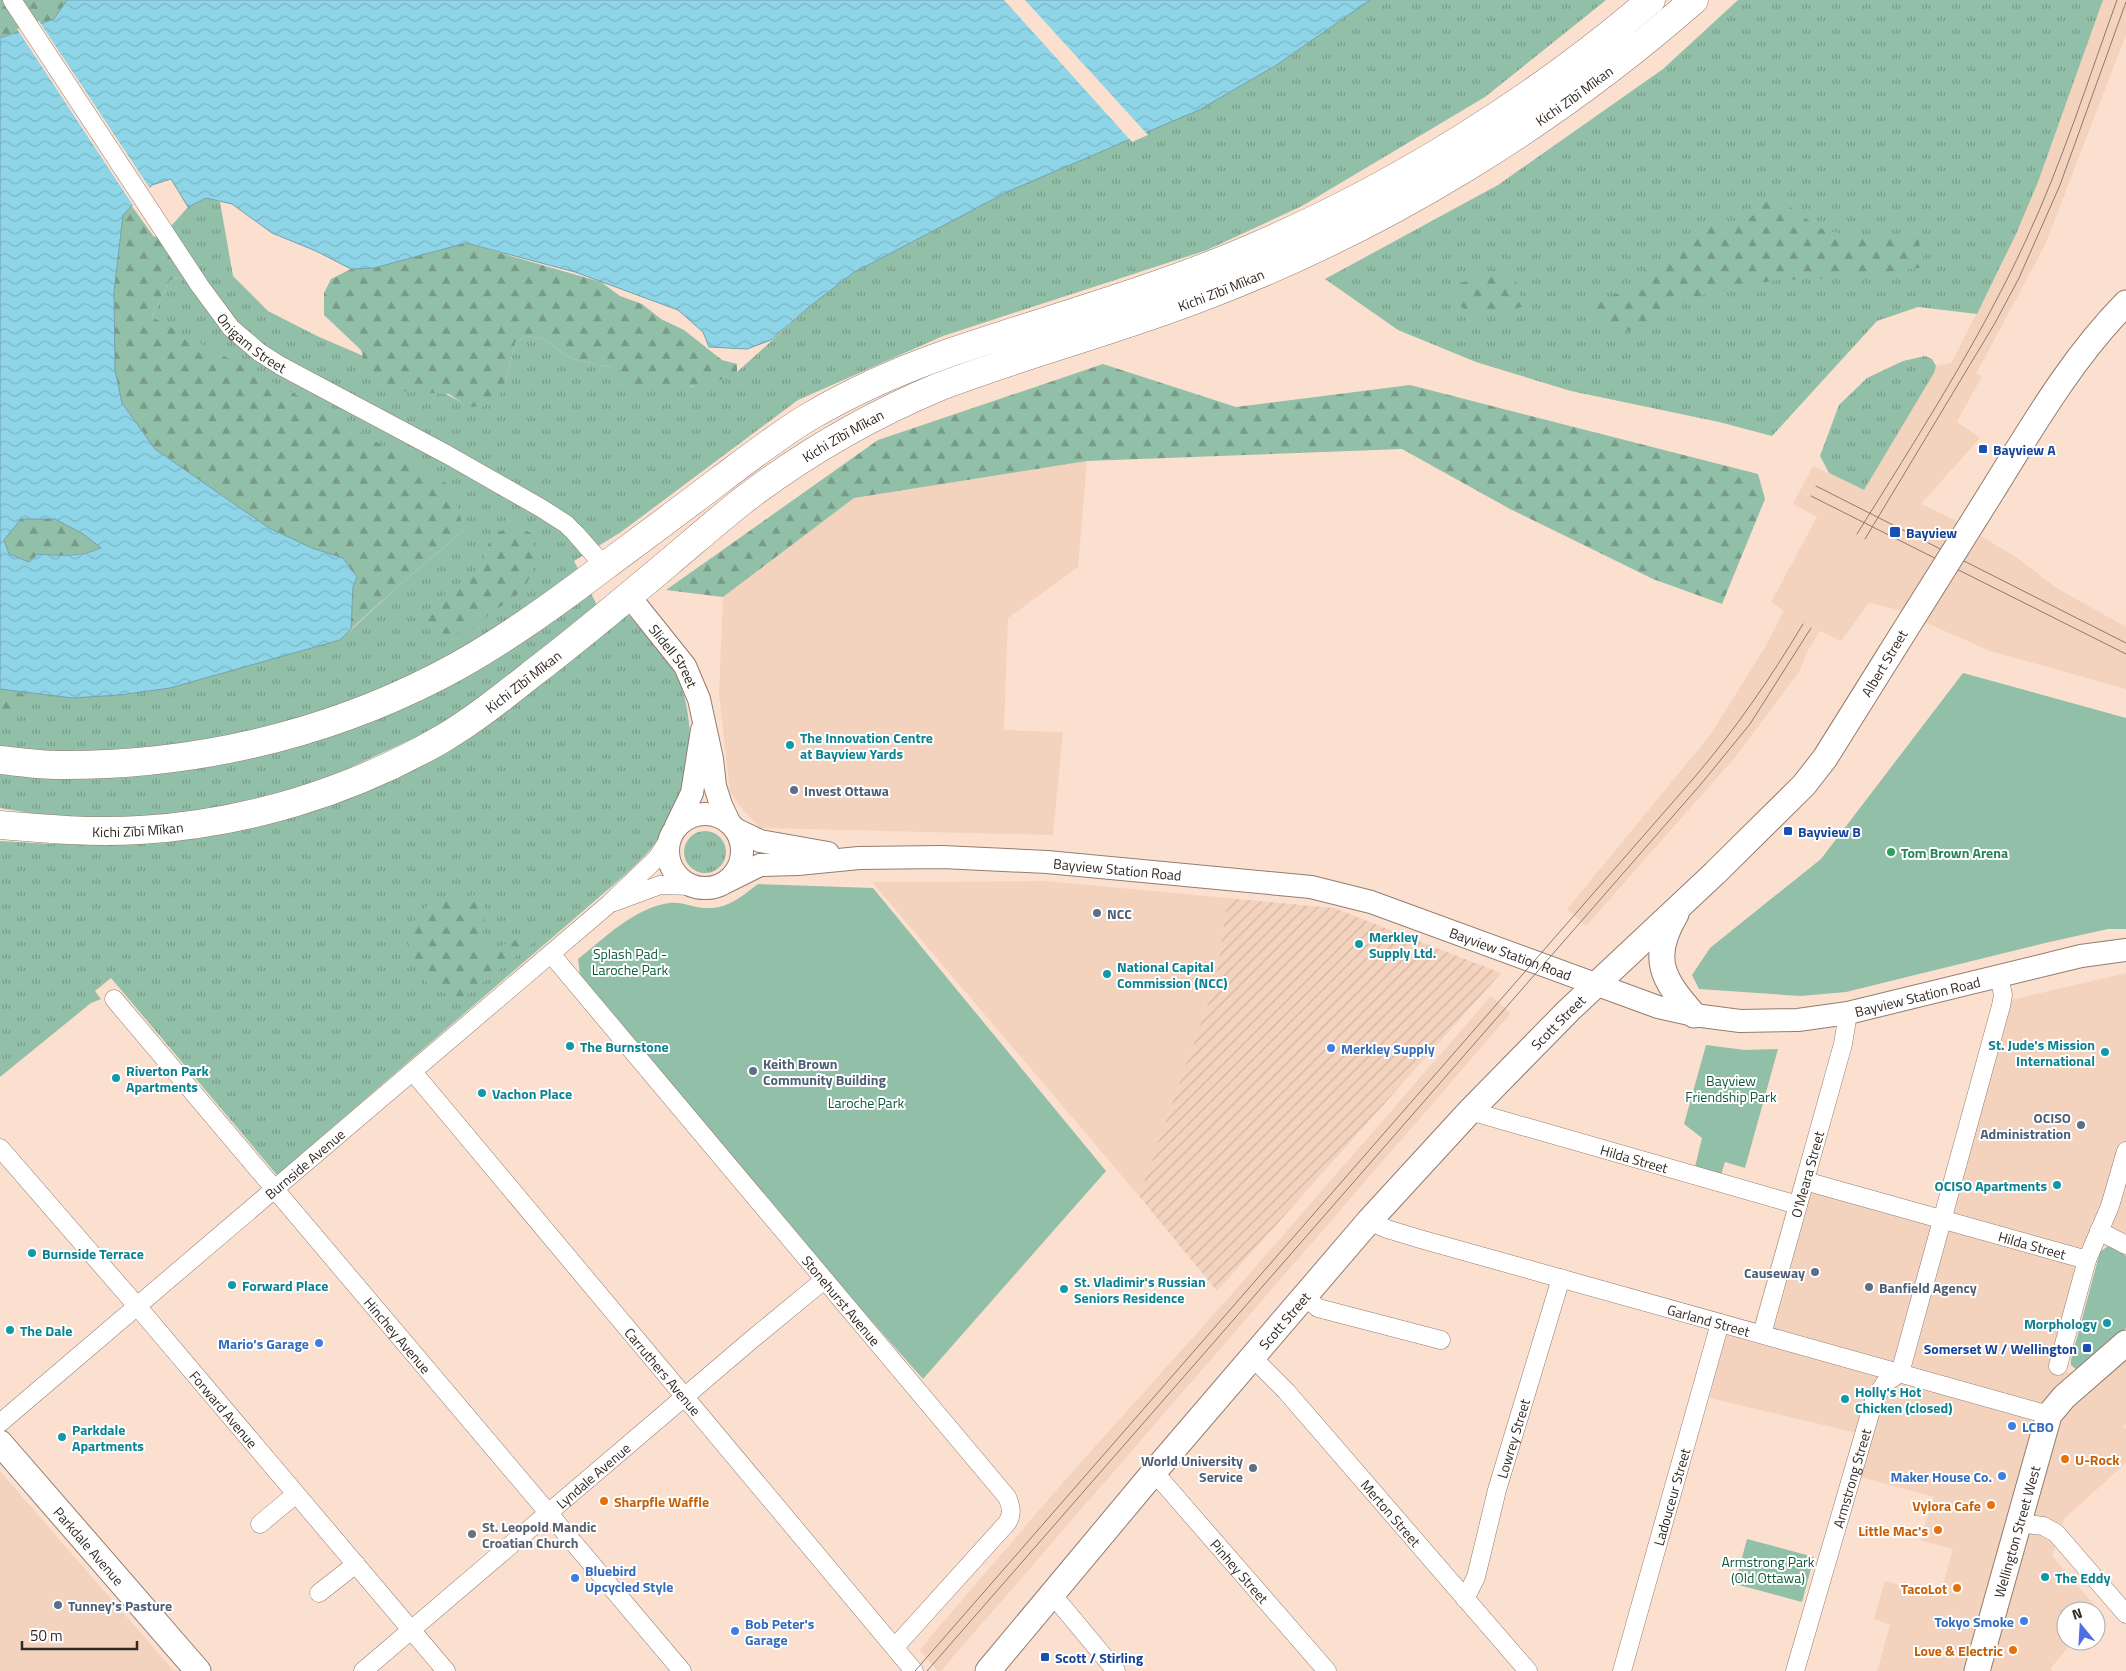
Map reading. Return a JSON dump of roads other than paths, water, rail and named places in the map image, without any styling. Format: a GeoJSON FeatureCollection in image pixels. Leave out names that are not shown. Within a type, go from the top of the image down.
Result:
{"type":"FeatureCollection","features":[{"type":"Feature","properties":{"kind":"highway","name":"Kichi Zībī Mīkan"},"geometry":{"type":"LineString","coordinates":[[0,760],[55,765],[137,763],[221,751],[311,729],[372,707],[445,672],[508,635],[605,567],[774,440],[840,399],[912,366],[1191,272],[1253,248],[1301,226],[1397,177],[1524,97],[1567,67],[1651,0]]}},
{"type":"Feature","properties":{"kind":"highway","name":"Kichi Zībī Mīkan"},"geometry":{"type":"LineString","coordinates":[[0,825],[94,831],[140,830],[183,826],[248,815],[336,788],[375,773],[461,727],[502,698],[755,492],[830,441],[905,401],[970,375],[1206,296],[1322,247],[1442,182],[1551,112],[1617,64],[1694,0]]}},
{"type":"Feature","properties":{"kind":"highway"},"geometry":{"type":"LineString","coordinates":[[605,567],[629,596]]}},
{"type":"Feature","properties":{"kind":"main road","name":"Albert Street"},"geometry":{"type":"LineString","coordinates":[[1596,985],[1716,873],[1804,785],[1825,758],[2035,421],[2080,355],[2126,303]]}},
{"type":"Feature","properties":{"kind":"main road"},"geometry":{"type":"LineString","coordinates":[[1684,901],[1666,935],[1662,961],[1664,974],[1672,989],[1694,1015]]}},
{"type":"Feature","properties":{"kind":"main road","name":"Scott Street"},"geometry":{"type":"LineString","coordinates":[[988,1671],[1154,1472],[1369,1221],[1470,1111],[1596,985]]}},
{"type":"Feature","properties":{"kind":"main road"},"geometry":{"type":"LineString","coordinates":[[2057,1406],[2126,1344]]}},
{"type":"Feature","properties":{"kind":"main road","name":"Wellington Street West"},"geometry":{"type":"LineString","coordinates":[[1977,1671],[2018,1522],[2057,1406]]}},
{"type":"Feature","properties":{"kind":"main road","name":"Parkdale Avenue"},"geometry":{"type":"LineString","coordinates":[[0,1443],[198,1671]]}},
{"type":"Feature","properties":{"kind":"street","name":"Onigam Street"},"geometry":{"type":"LineString","coordinates":[[12,0],[200,286],[231,328],[259,352],[281,366],[448,455],[547,512],[576,534],[605,567]]}},
{"type":"Feature","properties":{"kind":"street","name":"Slidell Street"},"geometry":{"type":"LineString","coordinates":[[629,596],[685,666],[699,699],[712,759],[715,786],[721,805],[733,826]]}},
{"type":"Feature","properties":{"kind":"street","name":"Slidell Street"},"geometry":{"type":"LineString","coordinates":[[672,833],[692,793],[703,722]]}},
{"type":"Feature","properties":{"kind":"street"},"geometry":{"type":"LineString","coordinates":[[703,814],[720,816],[733,826],[742,844],[741,862],[734,875],[728,880],[710,888],[693,886],[684,882],[672,869],[668,858],[668,845],[672,833],[685,819],[703,814]]}},
{"type":"Feature","properties":{"kind":"street","name":"Bayview Station Road"},"geometry":{"type":"LineString","coordinates":[[733,826],[760,841],[772,845],[859,858]]}},
{"type":"Feature","properties":{"kind":"street","name":"Burnside Avenue"},"geometry":{"type":"LineString","coordinates":[[0,1423],[609,904],[657,858],[672,833]]}},
{"type":"Feature","properties":{"kind":"street","name":"Bayview Station Road"},"geometry":{"type":"LineString","coordinates":[[728,880],[760,865],[798,864],[859,858],[942,857],[1030,861],[1311,887],[1371,902],[1658,1007],[1694,1015],[1740,1021],[1772,1022],[1848,1013],[2081,956],[2126,950]]}},
{"type":"Feature","properties":{"kind":"street","name":"Burnside Avenue"},"geometry":{"type":"LineString","coordinates":[[609,904],[660,885],[693,886]]}},
{"type":"Feature","properties":{"kind":"street","name":"Stonehurst Avenue"},"geometry":{"type":"LineString","coordinates":[[551,954],[1007,1497],[1010,1504],[1011,1518],[895,1647]]}},
{"type":"Feature","properties":{"kind":"street"},"geometry":{"type":"LineString","coordinates":[[1900,1373],[2001,1006],[2003,995],[1999,976]]}},
{"type":"Feature","properties":{"kind":"street","name":"Hinchey Avenue"},"geometry":{"type":"LineString","coordinates":[[114,998],[682,1671]]}},
{"type":"Feature","properties":{"kind":"street","name":"O'Meara Street"},"geometry":{"type":"LineString","coordinates":[[1762,1334],[1843,1044],[1848,1013]]}},
{"type":"Feature","properties":{"kind":"street","name":"Carruthers Avenue"},"geometry":{"type":"LineString","coordinates":[[413,1072],[911,1667]]}},
{"type":"Feature","properties":{"kind":"street","name":"Hilda Street"},"geometry":{"type":"LineString","coordinates":[[1470,1111],[1798,1205]]}},
{"type":"Feature","properties":{"kind":"street","name":"Forward Avenue"},"geometry":{"type":"LineString","coordinates":[[0,1148],[137,1306],[446,1671]]}},
{"type":"Feature","properties":{"kind":"street"},"geometry":{"type":"LineString","coordinates":[[2058,1366],[2087,1260],[2115,1193],[2126,1151]]}},
{"type":"Feature","properties":{"kind":"street","name":"Hilda Street"},"geometry":{"type":"LineString","coordinates":[[1805,1181],[2087,1260]]}},
{"type":"Feature","properties":{"kind":"street","name":"Garland Street"},"geometry":{"type":"LineString","coordinates":[[1369,1221],[1394,1231],[1900,1373],[2057,1406]]}},
{"type":"Feature","properties":{"kind":"street"},"geometry":{"type":"LineString","coordinates":[[2099,1231],[2126,1245]]}},
{"type":"Feature","properties":{"kind":"street","name":"Lowrey Street"},"geometry":{"type":"LineString","coordinates":[[1465,1598],[1476,1577],[1497,1490],[1561,1278]]}},
{"type":"Feature","properties":{"kind":"street","name":"Lyndale Avenue"},"geometry":{"type":"LineString","coordinates":[[363,1671],[824,1280]]}},
{"type":"Feature","properties":{"kind":"street"},"geometry":{"type":"LineString","coordinates":[[1304,1296],[1318,1308],[1441,1340]]}},
{"type":"Feature","properties":{"kind":"street","name":"Ladouceur Street"},"geometry":{"type":"LineString","coordinates":[[1622,1671],[1720,1323]]}},
{"type":"Feature","properties":{"kind":"street","name":"Merton Street"},"geometry":{"type":"LineString","coordinates":[[1252,1357],[1286,1391],[1528,1671]]}},
{"type":"Feature","properties":{"kind":"street","name":"Armstrong Street"},"geometry":{"type":"LineString","coordinates":[[1795,1671],[1874,1400],[1885,1383],[1900,1373]]}},
{"type":"Feature","properties":{"kind":"street","name":"Pinhey Street"},"geometry":{"type":"LineString","coordinates":[[1154,1472],[1327,1671]]}},
{"type":"Feature","properties":{"kind":"street"},"geometry":{"type":"LineString","coordinates":[[260,1524],[296,1494]]}},
{"type":"Feature","properties":{"kind":"street"},"geometry":{"type":"LineString","coordinates":[[2018,1522],[2043,1526],[2056,1534],[2126,1614]]}},
{"type":"Feature","properties":{"kind":"street"},"geometry":{"type":"LineString","coordinates":[[319,1592],[356,1564]]}},
{"type":"Feature","properties":{"kind":"street"},"geometry":{"type":"LineString","coordinates":[[1052,1594],[1116,1671]]}},
{"type":"Feature","properties":{"kind":"water"},"geometry":{"type":"Polygon","coordinates":[[[67,0],[1370,0],[1275,66],[1199,110],[1009,191],[853,273],[809,307],[771,340],[747,349],[709,347],[703,332],[678,310],[575,272],[466,243],[374,268],[351,269],[316,251],[272,233],[232,204],[206,198],[188,207],[171,179],[152,185],[123,215],[114,292],[115,370],[122,403],[155,449],[269,528],[312,548],[343,558],[357,577],[353,587],[351,629],[340,640],[170,688],[120,695],[72,698],[0,689],[0,38],[54,19],[67,0]],[[21,519],[4,540],[9,554],[29,562],[38,554],[78,554],[101,548],[85,535],[55,519],[21,519]]]}},
{"type":"Feature","properties":{"kind":"tram line"},"geometry":{"type":"LineString","coordinates":[[1857,534],[1946,390],[2008,278],[2051,181],[2117,0]]}},
{"type":"Feature","properties":{"kind":"tram line"},"geometry":{"type":"LineString","coordinates":[[1865,539],[1995,323],[2019,278],[2060,185],[2126,2]]}},
{"type":"Feature","properties":{"kind":"tram line"},"geometry":{"type":"LineString","coordinates":[[1816,486],[2126,643]]}},
{"type":"Feature","properties":{"kind":"tram line"},"geometry":{"type":"LineString","coordinates":[[1811,496],[2126,654]]}},
{"type":"Feature","properties":{"kind":"tram line"},"geometry":{"type":"LineString","coordinates":[[915,1671],[1693,779],[1751,704],[1803,624]]}},
{"type":"Feature","properties":{"kind":"tram line"},"geometry":{"type":"LineString","coordinates":[[927,1671],[1701,784],[1750,724],[1811,628]]}},
{"type":"Feature","properties":{"kind":"place","name":"Bayview A"},"geometry":{"type":"Point","coordinates":[1983,449]}},
{"type":"Feature","properties":{"kind":"place","name":"Bayview"},"geometry":{"type":"Point","coordinates":[1895,532]}},
{"type":"Feature","properties":{"kind":"place","name":"The Innovation Centre at Bayview Yards"},"geometry":{"type":"Point","coordinates":[790,745]}},
{"type":"Feature","properties":{"kind":"place","name":"Invest Ottawa"},"geometry":{"type":"Point","coordinates":[794,790]}},
{"type":"Feature","properties":{"kind":"place","name":"Bayview B"},"geometry":{"type":"Point","coordinates":[1788,831]}},
{"type":"Feature","properties":{"kind":"place","name":"Tom Brown Arena"},"geometry":{"type":"Point","coordinates":[1891,852]}},
{"type":"Feature","properties":{"kind":"place","name":"NCC"},"geometry":{"type":"Point","coordinates":[1097,913]}},
{"type":"Feature","properties":{"kind":"place","name":"Merkley Supply Ltd."},"geometry":{"type":"Point","coordinates":[1359,944]}},
{"type":"Feature","properties":{"kind":"place","name":"National Capital Commission (NCC)"},"geometry":{"type":"Point","coordinates":[1107,974]}},
{"type":"Feature","properties":{"kind":"place","name":"The Burnstone"},"geometry":{"type":"Point","coordinates":[570,1046]}},
{"type":"Feature","properties":{"kind":"place","name":"Merkley Supply"},"geometry":{"type":"Point","coordinates":[1331,1048]}},
{"type":"Feature","properties":{"kind":"place","name":"St. Jude's Mission International"},"geometry":{"type":"Point","coordinates":[2105,1052]}},
{"type":"Feature","properties":{"kind":"place","name":"Keith Brown Community Building"},"geometry":{"type":"Point","coordinates":[753,1071]}},
{"type":"Feature","properties":{"kind":"place","name":"Riverton Park Apartments"},"geometry":{"type":"Point","coordinates":[116,1078]}},
{"type":"Feature","properties":{"kind":"place","name":"Vachon Place"},"geometry":{"type":"Point","coordinates":[482,1093]}},
{"type":"Feature","properties":{"kind":"place","name":"OCISO Administration"},"geometry":{"type":"Point","coordinates":[2081,1125]}},
{"type":"Feature","properties":{"kind":"place","name":"OCISO Apartments"},"geometry":{"type":"Point","coordinates":[2057,1185]}},
{"type":"Feature","properties":{"kind":"place","name":"Burnside Terrace"},"geometry":{"type":"Point","coordinates":[32,1253]}},
{"type":"Feature","properties":{"kind":"place","name":"Causeway"},"geometry":{"type":"Point","coordinates":[1815,1272]}},
{"type":"Feature","properties":{"kind":"place","name":"Forward Place"},"geometry":{"type":"Point","coordinates":[232,1285]}},
{"type":"Feature","properties":{"kind":"place","name":"Banfield Agency"},"geometry":{"type":"Point","coordinates":[1869,1287]}},
{"type":"Feature","properties":{"kind":"place","name":"St. Vladimir's Russian Seniors Residence"},"geometry":{"type":"Point","coordinates":[1064,1289]}},
{"type":"Feature","properties":{"kind":"place","name":"Morphology"},"geometry":{"type":"Point","coordinates":[2107,1323]}},
{"type":"Feature","properties":{"kind":"place","name":"The Dale"},"geometry":{"type":"Point","coordinates":[10,1330]}},
{"type":"Feature","properties":{"kind":"place","name":"Mario's Garage"},"geometry":{"type":"Point","coordinates":[319,1343]}},
{"type":"Feature","properties":{"kind":"place","name":"Somerset W / Wellington"},"geometry":{"type":"Point","coordinates":[2087,1348]}},
{"type":"Feature","properties":{"kind":"place","name":"Holly's Hot Chicken (closed)"},"geometry":{"type":"Point","coordinates":[1845,1399]}},
{"type":"Feature","properties":{"kind":"place","name":"LCBO"},"geometry":{"type":"Point","coordinates":[2012,1426]}},
{"type":"Feature","properties":{"kind":"place","name":"Parkdale Apartments"},"geometry":{"type":"Point","coordinates":[62,1437]}},
{"type":"Feature","properties":{"kind":"place","name":"U-Rock"},"geometry":{"type":"Point","coordinates":[2065,1459]}},
{"type":"Feature","properties":{"kind":"place","name":"World University Service"},"geometry":{"type":"Point","coordinates":[1253,1468]}},
{"type":"Feature","properties":{"kind":"place","name":"Maker House Co."},"geometry":{"type":"Point","coordinates":[2002,1476]}},
{"type":"Feature","properties":{"kind":"place","name":"Sharpfle Waffle"},"geometry":{"type":"Point","coordinates":[604,1501]}},
{"type":"Feature","properties":{"kind":"place","name":"Vylora Cafe"},"geometry":{"type":"Point","coordinates":[1991,1505]}},
{"type":"Feature","properties":{"kind":"place","name":"Little Mac's"},"geometry":{"type":"Point","coordinates":[1938,1530]}},
{"type":"Feature","properties":{"kind":"place","name":"St. Leopold Mandic Croatian Church"},"geometry":{"type":"Point","coordinates":[472,1534]}},
{"type":"Feature","properties":{"kind":"place","name":"The Eddy"},"geometry":{"type":"Point","coordinates":[2045,1577]}},
{"type":"Feature","properties":{"kind":"place","name":"Bluebird Upcycled Style"},"geometry":{"type":"Point","coordinates":[575,1578]}},
{"type":"Feature","properties":{"kind":"place","name":"TacoLot"},"geometry":{"type":"Point","coordinates":[1957,1588]}},
{"type":"Feature","properties":{"kind":"place","name":"Tunney's Pasture"},"geometry":{"type":"Point","coordinates":[58,1605]}},
{"type":"Feature","properties":{"kind":"place","name":"Tokyo Smoke"},"geometry":{"type":"Point","coordinates":[2024,1621]}},
{"type":"Feature","properties":{"kind":"place","name":"Bob Peter's Garage"},"geometry":{"type":"Point","coordinates":[735,1631]}},
{"type":"Feature","properties":{"kind":"place","name":"Love & Electric"},"geometry":{"type":"Point","coordinates":[2013,1650]}},
{"type":"Feature","properties":{"kind":"place","name":"Scott / Stirling"},"geometry":{"type":"Point","coordinates":[1045,1657]}},
{"type":"Feature","properties":{"kind":"park label","name":"Splash Pad - Laroche Park"},"geometry":{"type":"Point","coordinates":[630,962]}},
{"type":"Feature","properties":{"kind":"park label","name":"Bayview Friendship Park"},"geometry":{"type":"Point","coordinates":[1731,1088]}},
{"type":"Feature","properties":{"kind":"park label","name":"Laroche Park"},"geometry":{"type":"Point","coordinates":[866,1102]}},
{"type":"Feature","properties":{"kind":"park label","name":"Armstrong Park (Old Ottawa)"},"geometry":{"type":"Point","coordinates":[1768,1569]}}]}
